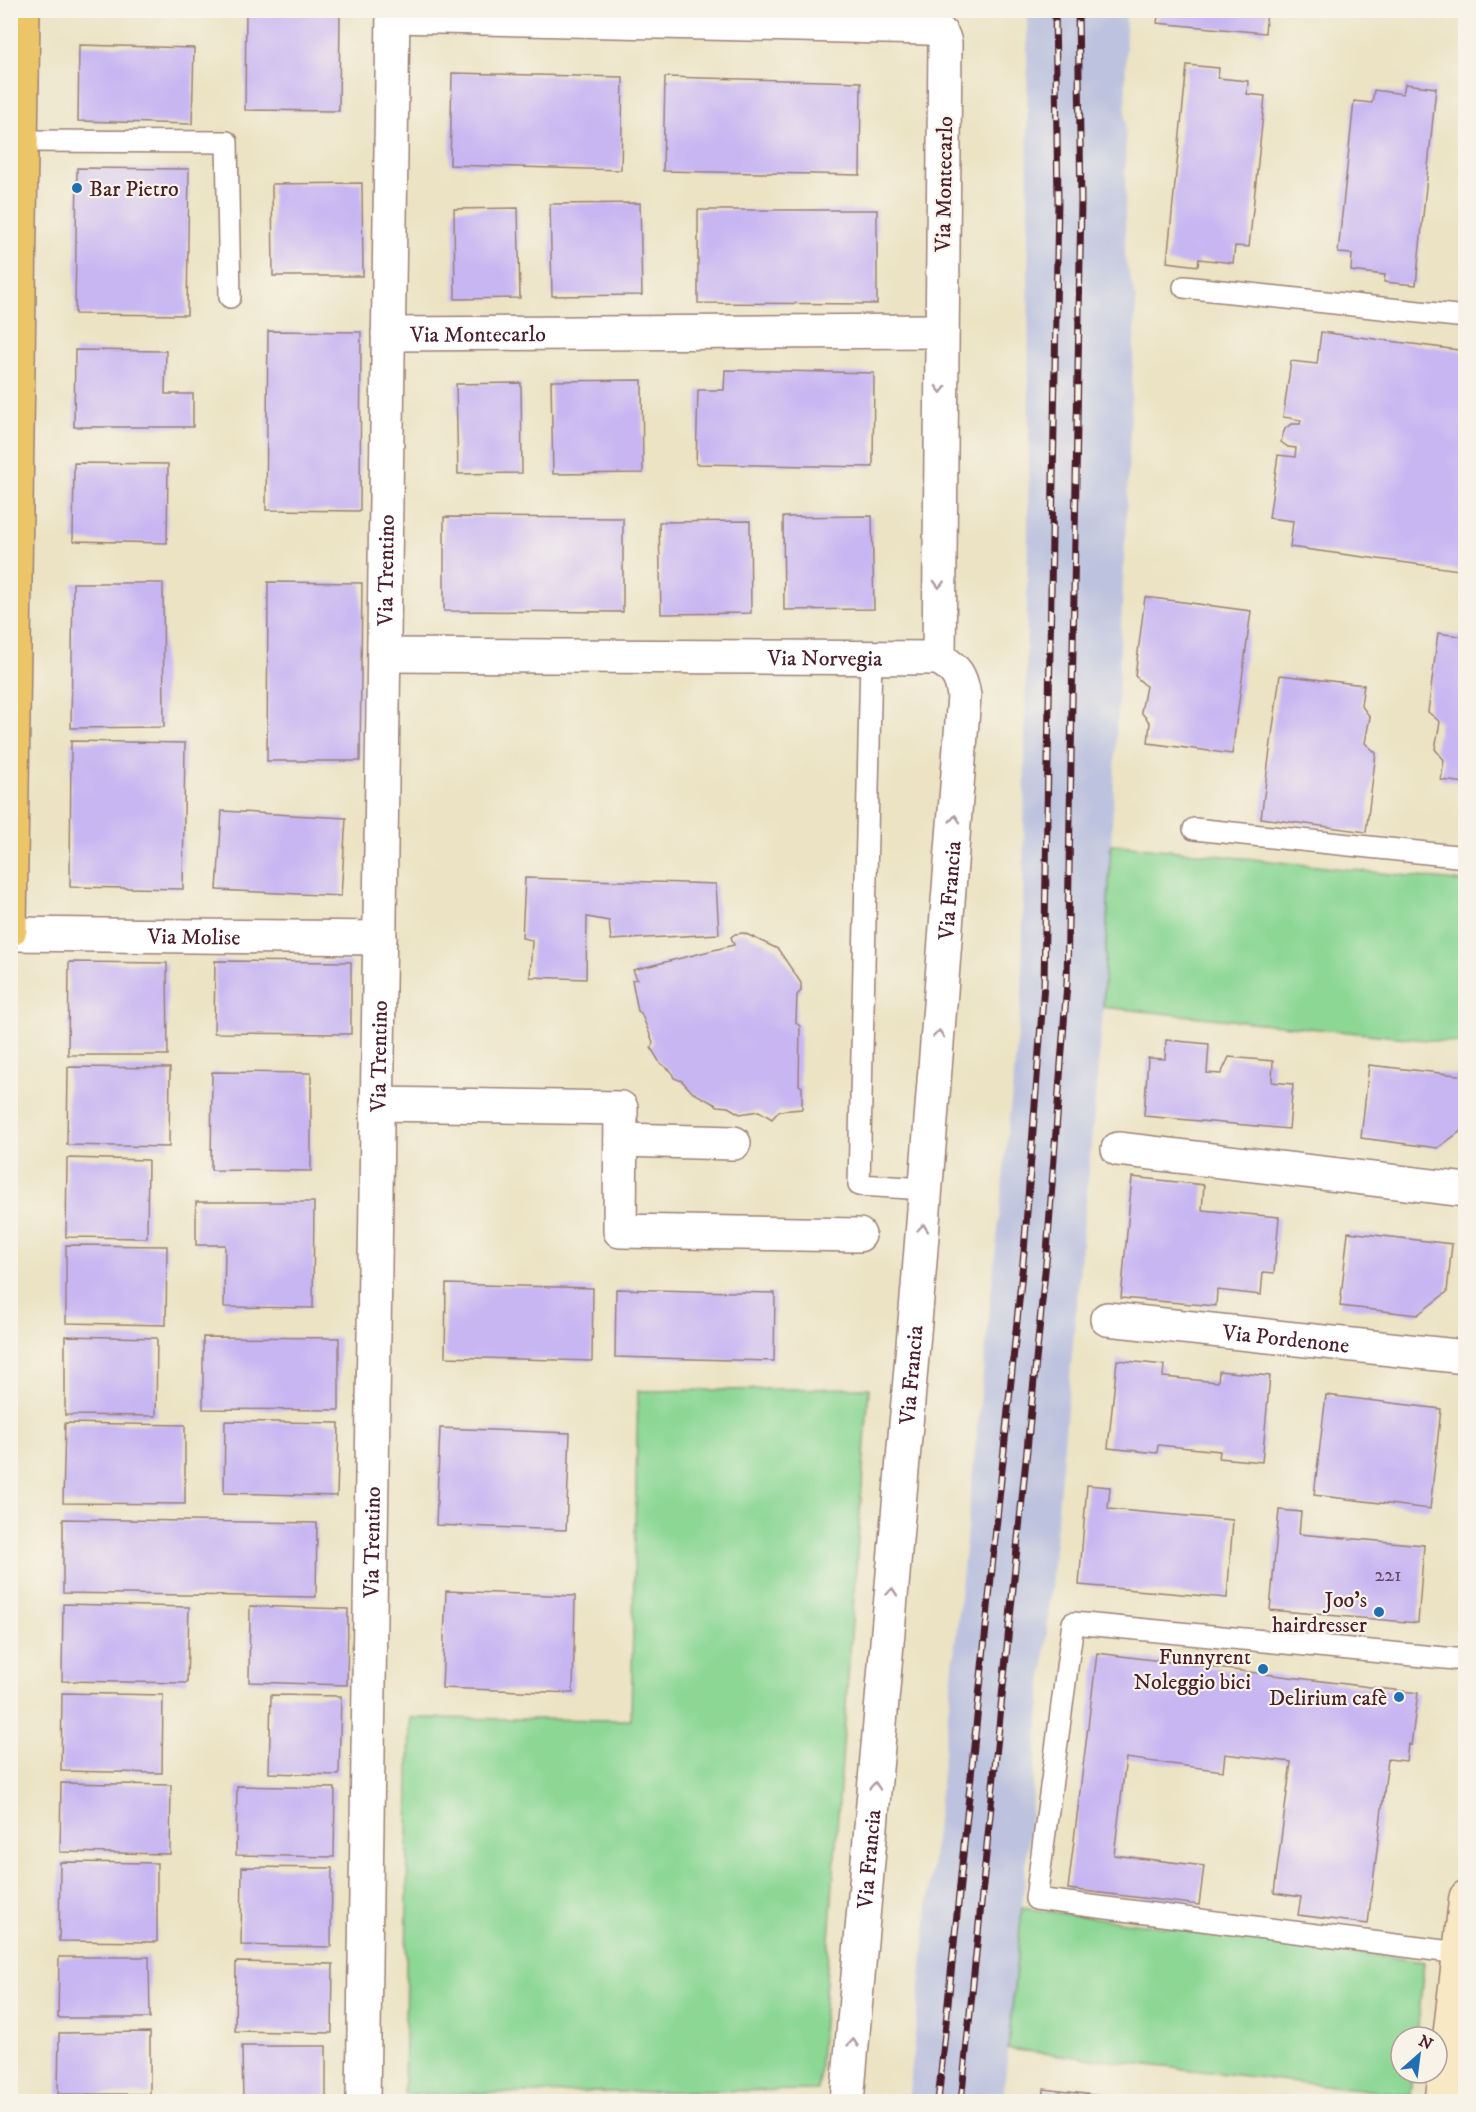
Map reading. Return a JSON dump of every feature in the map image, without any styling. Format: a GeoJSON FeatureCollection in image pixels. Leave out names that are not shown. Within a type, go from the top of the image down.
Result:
{"type":"FeatureCollection","features":[{"type":"Feature","properties":{"kind":"main road"},"geometry":{"type":"LineString","coordinates":[[10,932],[16,185],[22,141],[23,15]]}},
{"type":"Feature","properties":{"kind":"street","name":"Via Montecarlo"},"geometry":{"type":"LineString","coordinates":[[388,334],[942,331],[945,43],[943,35],[937,30],[393,13]]}},
{"type":"Feature","properties":{"kind":"street","name":"Via Trentino"},"geometry":{"type":"LineString","coordinates":[[363,2102],[393,13]]}},
{"type":"Feature","properties":{"kind":"street"},"geometry":{"type":"LineString","coordinates":[[939,658],[942,331]]}},
{"type":"Feature","properties":{"kind":"street","name":"Via Norvegia"},"geometry":{"type":"LineString","coordinates":[[384,655],[939,658]]}},
{"type":"Feature","properties":{"kind":"street","name":"Via Francia"},"geometry":{"type":"LineString","coordinates":[[848,2102],[926,1190],[964,696],[961,680],[952,666],[939,658]]}},
{"type":"Feature","properties":{"kind":"street","name":"Via Molise"},"geometry":{"type":"LineString","coordinates":[[10,932],[380,938]]}},
{"type":"Feature","properties":{"kind":"street"},"geometry":{"type":"LineString","coordinates":[[377,1104],[621,1108],[620,1231],[859,1235]]}},
{"type":"Feature","properties":{"kind":"street"},"geometry":{"type":"LineString","coordinates":[[621,1140],[734,1143]]}},
{"type":"Feature","properties":{"kind":"street"},"geometry":{"type":"LineString","coordinates":[[1118,1149],[1466,1190]]}},
{"type":"Feature","properties":{"kind":"street","name":"Via Pordenone"},"geometry":{"type":"LineString","coordinates":[[1107,1319],[1466,1358]]}},
{"type":"Feature","properties":{"kind":"street"},"geometry":{"type":"LineString","coordinates":[[1442,2102],[1466,1898]]}},
{"type":"Feature","properties":{"kind":"lane"},"geometry":{"type":"LineString","coordinates":[[22,141],[226,142],[230,297]]}},
{"type":"Feature","properties":{"kind":"lane"},"geometry":{"type":"LineString","coordinates":[[1184,287],[1466,317]]}},
{"type":"Feature","properties":{"kind":"lane"},"geometry":{"type":"LineString","coordinates":[[871,657],[859,1185],[926,1190]]}},
{"type":"Feature","properties":{"kind":"lane"},"geometry":{"type":"LineString","coordinates":[[1194,829],[1466,857]]}},
{"type":"Feature","properties":{"kind":"lane"},"geometry":{"type":"LineString","coordinates":[[1459,1953],[1036,1899],[1073,1623],[1466,1660]]}},
{"type":"Feature","properties":{"kind":"shaded area"},"geometry":{"type":"Polygon","coordinates":[[[1027,11],[1126,11],[1125,259],[1136,299],[1104,1001],[1003,2101],[908,2102],[1022,995],[1029,438],[1027,11]]]}},
{"type":"Feature","properties":{"kind":"green space"},"geometry":{"type":"Polygon","coordinates":[[[1111,844],[1465,882],[1465,1044],[1103,1007],[1111,844]]]}},
{"type":"Feature","properties":{"kind":"green space"},"geometry":{"type":"Polygon","coordinates":[[[869,1388],[818,2090],[404,2094],[410,1718],[631,1720],[638,1391],[869,1388]]]}},
{"type":"Feature","properties":{"kind":"green space"},"geometry":{"type":"Polygon","coordinates":[[[1022,1908],[1424,1962],[1418,2025],[1389,2025],[1389,2085],[1412,2085],[1411,2095],[1008,2049],[1022,1908]]]}},
{"type":"Feature","properties":{"kind":"building"},"geometry":{"type":"Polygon","coordinates":[[[246,10],[340,10],[339,111],[245,110],[246,10]]]}},
{"type":"Feature","properties":{"kind":"building"},"geometry":{"type":"Polygon","coordinates":[[[1159,10],[1267,10],[1265,33],[1157,23],[1159,10]]]}},
{"type":"Feature","properties":{"kind":"building"},"geometry":{"type":"Polygon","coordinates":[[[79,45],[194,48],[192,124],[78,121],[79,45]]]}},
{"type":"Feature","properties":{"kind":"building"},"geometry":{"type":"Polygon","coordinates":[[[1187,65],[1219,68],[1218,78],[1248,81],[1247,94],[1265,96],[1249,247],[1235,246],[1233,263],[1199,259],[1198,266],[1167,262],[1187,65]]]}},
{"type":"Feature","properties":{"kind":"building"},"geometry":{"type":"Polygon","coordinates":[[[452,73],[623,77],[621,170],[450,165],[452,73]]]}},
{"type":"Feature","properties":{"kind":"building"},"geometry":{"type":"Polygon","coordinates":[[[665,77],[861,82],[860,175],[663,171],[665,77]]]}},
{"type":"Feature","properties":{"kind":"building"},"geometry":{"type":"Polygon","coordinates":[[[1405,84],[1436,88],[1416,285],[1384,282],[1385,275],[1351,271],[1352,254],[1338,253],[1354,101],[1372,103],[1374,90],[1403,94],[1405,84]]]}},
{"type":"Feature","properties":{"kind":"building"},"geometry":{"type":"Polygon","coordinates":[[[77,168],[189,169],[187,315],[75,314],[77,168]]]}},
{"type":"Feature","properties":{"kind":"building"},"geometry":{"type":"Polygon","coordinates":[[[362,183],[363,276],[273,276],[272,184],[362,183]]]}},
{"type":"Feature","properties":{"kind":"building"},"geometry":{"type":"Polygon","coordinates":[[[640,203],[642,295],[552,296],[550,204],[640,203]]]}},
{"type":"Feature","properties":{"kind":"building"},"geometry":{"type":"Polygon","coordinates":[[[518,208],[520,298],[455,299],[454,209],[518,208]]]}},
{"type":"Feature","properties":{"kind":"building"},"geometry":{"type":"Polygon","coordinates":[[[698,210],[877,210],[877,304],[698,303],[698,210]]]}},
{"type":"Feature","properties":{"kind":"building"},"geometry":{"type":"Polygon","coordinates":[[[268,331],[361,332],[360,511],[266,510],[268,331]]]}},
{"type":"Feature","properties":{"kind":"building"},"geometry":{"type":"Polygon","coordinates":[[[1321,332],[1466,351],[1466,571],[1290,547],[1293,521],[1269,518],[1278,455],[1295,457],[1296,448],[1288,447],[1281,442],[1283,434],[1291,424],[1300,424],[1301,420],[1283,417],[1291,361],[1317,364],[1321,332]]]}},
{"type":"Feature","properties":{"kind":"building"},"geometry":{"type":"Polygon","coordinates":[[[75,350],[166,351],[165,394],[193,394],[193,427],[74,427],[75,350]]]}},
{"type":"Feature","properties":{"kind":"building"},"geometry":{"type":"Polygon","coordinates":[[[725,370],[874,373],[873,467],[696,464],[698,390],[724,390],[725,370]]]}},
{"type":"Feature","properties":{"kind":"building"},"geometry":{"type":"Polygon","coordinates":[[[642,380],[643,473],[553,474],[551,381],[642,380]]]}},
{"type":"Feature","properties":{"kind":"building"},"geometry":{"type":"Polygon","coordinates":[[[521,383],[522,473],[458,474],[456,384],[521,383]]]}},
{"type":"Feature","properties":{"kind":"building"},"geometry":{"type":"Polygon","coordinates":[[[74,463],[168,464],[167,543],[73,541],[74,463]]]}},
{"type":"Feature","properties":{"kind":"building"},"geometry":{"type":"Polygon","coordinates":[[[872,516],[874,609],[784,610],[783,517],[872,516]]]}},
{"type":"Feature","properties":{"kind":"building"},"geometry":{"type":"Polygon","coordinates":[[[444,517],[623,518],[623,612],[444,611],[444,517]]]}},
{"type":"Feature","properties":{"kind":"building"},"geometry":{"type":"Polygon","coordinates":[[[750,521],[751,613],[661,614],[659,522],[750,521]]]}},
{"type":"Feature","properties":{"kind":"building"},"geometry":{"type":"Polygon","coordinates":[[[268,582],[362,583],[360,761],[267,761],[268,582]]]}},
{"type":"Feature","properties":{"kind":"building"},"geometry":{"type":"Polygon","coordinates":[[[73,583],[163,583],[164,727],[71,728],[73,583]]]}},
{"type":"Feature","properties":{"kind":"building"},"geometry":{"type":"Polygon","coordinates":[[[1145,597],[1251,611],[1232,754],[1148,743],[1150,723],[1141,712],[1146,686],[1135,676],[1145,597]]]}},
{"type":"Feature","properties":{"kind":"building"},"geometry":{"type":"Polygon","coordinates":[[[1438,633],[1466,637],[1466,783],[1441,780],[1444,760],[1435,749],[1440,722],[1428,712],[1438,633]]]}},
{"type":"Feature","properties":{"kind":"building"},"geometry":{"type":"Polygon","coordinates":[[[1280,675],[1364,685],[1361,705],[1370,717],[1365,743],[1376,753],[1366,832],[1261,818],[1280,675]]]}},
{"type":"Feature","properties":{"kind":"building"},"geometry":{"type":"Polygon","coordinates":[[[71,741],[185,743],[183,889],[70,887],[71,741]]]}},
{"type":"Feature","properties":{"kind":"building"},"geometry":{"type":"Polygon","coordinates":[[[222,811],[346,818],[341,896],[217,890],[222,811]]]}},
{"type":"Feature","properties":{"kind":"building"},"geometry":{"type":"Polygon","coordinates":[[[525,878],[716,884],[719,934],[611,940],[609,921],[587,917],[586,979],[530,977],[532,940],[522,938],[525,878]]]}},
{"type":"Feature","properties":{"kind":"building"},"geometry":{"type":"Polygon","coordinates":[[[744,933],[778,949],[801,983],[801,991],[797,995],[796,1023],[800,1026],[799,1085],[802,1087],[802,1109],[779,1111],[772,1119],[759,1111],[740,1114],[728,1107],[718,1106],[692,1092],[682,1081],[674,1078],[671,1071],[660,1063],[651,1048],[653,1042],[641,1013],[638,1011],[632,980],[637,979],[633,970],[734,945],[731,937],[744,933]]]}},
{"type":"Feature","properties":{"kind":"building"},"geometry":{"type":"Polygon","coordinates":[[[215,961],[351,962],[351,1034],[214,1033],[215,961]]]}},
{"type":"Feature","properties":{"kind":"building"},"geometry":{"type":"Polygon","coordinates":[[[69,962],[167,963],[168,1055],[68,1055],[69,962]]]}},
{"type":"Feature","properties":{"kind":"building"},"geometry":{"type":"Polygon","coordinates":[[[1166,1040],[1209,1044],[1207,1073],[1221,1074],[1229,1057],[1273,1061],[1272,1082],[1293,1084],[1289,1129],[1144,1116],[1148,1058],[1165,1059],[1166,1040]]]}},
{"type":"Feature","properties":{"kind":"building"},"geometry":{"type":"Polygon","coordinates":[[[1369,1065],[1466,1076],[1466,1127],[1438,1148],[1361,1138],[1369,1065]]]}},
{"type":"Feature","properties":{"kind":"building"},"geometry":{"type":"Polygon","coordinates":[[[68,1067],[170,1068],[169,1147],[67,1145],[68,1067]]]}},
{"type":"Feature","properties":{"kind":"building"},"geometry":{"type":"Polygon","coordinates":[[[212,1072],[311,1073],[311,1171],[211,1170],[212,1072]]]}},
{"type":"Feature","properties":{"kind":"building"},"geometry":{"type":"Polygon","coordinates":[[[67,1158],[148,1160],[147,1238],[66,1237],[67,1158]]]}},
{"type":"Feature","properties":{"kind":"building"},"geometry":{"type":"Polygon","coordinates":[[[1132,1177],[1204,1185],[1202,1210],[1279,1217],[1274,1273],[1263,1272],[1261,1295],[1217,1290],[1216,1306],[1121,1298],[1132,1177]]]}},
{"type":"Feature","properties":{"kind":"building"},"geometry":{"type":"Polygon","coordinates":[[[196,1202],[314,1202],[313,1308],[224,1307],[225,1245],[196,1245],[196,1202]]]}},
{"type":"Feature","properties":{"kind":"building"},"geometry":{"type":"Polygon","coordinates":[[[1348,1232],[1452,1244],[1447,1292],[1417,1315],[1340,1306],[1348,1232]]]}},
{"type":"Feature","properties":{"kind":"building"},"geometry":{"type":"Polygon","coordinates":[[[66,1245],[167,1246],[166,1325],[66,1323],[66,1245]]]}},
{"type":"Feature","properties":{"kind":"building"},"geometry":{"type":"Polygon","coordinates":[[[446,1284],[593,1288],[592,1361],[445,1357],[446,1284]]]}},
{"type":"Feature","properties":{"kind":"building"},"geometry":{"type":"Polygon","coordinates":[[[616,1289],[775,1293],[774,1361],[615,1357],[616,1289]]]}},
{"type":"Feature","properties":{"kind":"building"},"geometry":{"type":"Polygon","coordinates":[[[65,1336],[157,1338],[156,1416],[65,1415],[65,1336]]]}},
{"type":"Feature","properties":{"kind":"building"},"geometry":{"type":"Polygon","coordinates":[[[203,1337],[339,1338],[339,1410],[203,1409],[203,1337]]]}},
{"type":"Feature","properties":{"kind":"building"},"geometry":{"type":"Polygon","coordinates":[[[1117,1360],[1164,1365],[1163,1377],[1218,1382],[1219,1371],[1270,1376],[1262,1462],[1219,1458],[1220,1451],[1158,1445],[1157,1453],[1108,1448],[1117,1360]]]}},
{"type":"Feature","properties":{"kind":"building"},"geometry":{"type":"Polygon","coordinates":[[[1326,1395],[1441,1409],[1430,1509],[1314,1495],[1326,1395]]]}},
{"type":"Feature","properties":{"kind":"building"},"geometry":{"type":"Polygon","coordinates":[[[225,1421],[339,1423],[337,1496],[224,1493],[225,1421]]]}},
{"type":"Feature","properties":{"kind":"building"},"geometry":{"type":"Polygon","coordinates":[[[65,1423],[185,1425],[185,1504],[63,1503],[65,1423]]]}},
{"type":"Feature","properties":{"kind":"building"},"geometry":{"type":"Polygon","coordinates":[[[440,1428],[570,1433],[566,1530],[436,1525],[440,1428]]]}},
{"type":"Feature","properties":{"kind":"building"},"geometry":{"type":"Polygon","coordinates":[[[1087,1485],[1110,1487],[1108,1509],[1233,1520],[1227,1598],[1079,1585],[1087,1485]]]}},
{"type":"Feature","properties":{"kind":"building"},"geometry":{"type":"Polygon","coordinates":[[[1279,1510],[1301,1512],[1299,1534],[1424,1545],[1418,1623],[1270,1610],[1279,1510]]]}},
{"type":"Feature","properties":{"kind":"building"},"geometry":{"type":"Polygon","coordinates":[[[63,1519],[317,1523],[316,1597],[63,1593],[63,1519]]]}},
{"type":"Feature","properties":{"kind":"building"},"geometry":{"type":"Polygon","coordinates":[[[446,1591],[575,1596],[573,1693],[442,1688],[446,1591]]]}},
{"type":"Feature","properties":{"kind":"building"},"geometry":{"type":"Polygon","coordinates":[[[63,1604],[189,1607],[187,1683],[62,1681],[63,1604]]]}},
{"type":"Feature","properties":{"kind":"building"},"geometry":{"type":"Polygon","coordinates":[[[250,1606],[348,1609],[347,1685],[249,1682],[250,1606]]]}},
{"type":"Feature","properties":{"kind":"building"},"geometry":{"type":"Polygon","coordinates":[[[1097,1653],[1418,1693],[1411,1745],[1408,1744],[1406,1761],[1388,1759],[1368,1924],[1298,1915],[1301,1897],[1274,1893],[1291,1762],[1225,1754],[1223,1771],[1126,1758],[1114,1855],[1204,1866],[1199,1905],[1068,1889],[1097,1653]]]}},
{"type":"Feature","properties":{"kind":"building"},"geometry":{"type":"Polygon","coordinates":[[[62,1693],[163,1695],[162,1773],[61,1771],[62,1693]]]}},
{"type":"Feature","properties":{"kind":"building"},"geometry":{"type":"Polygon","coordinates":[[[271,1695],[341,1696],[339,1775],[269,1773],[271,1695]]]}},
{"type":"Feature","properties":{"kind":"building"},"geometry":{"type":"Polygon","coordinates":[[[61,1783],[171,1785],[170,1854],[60,1852],[61,1783]]]}},
{"type":"Feature","properties":{"kind":"building"},"geometry":{"type":"Polygon","coordinates":[[[237,1786],[335,1788],[334,1857],[236,1855],[237,1786]]]}},
{"type":"Feature","properties":{"kind":"building"},"geometry":{"type":"Polygon","coordinates":[[[60,1862],[157,1863],[157,1942],[59,1941],[60,1862]]]}},
{"type":"Feature","properties":{"kind":"building"},"geometry":{"type":"Polygon","coordinates":[[[242,1867],[332,1868],[331,1947],[241,1945],[242,1867]]]}},
{"type":"Feature","properties":{"kind":"building"},"geometry":{"type":"Polygon","coordinates":[[[59,1957],[149,1957],[150,2018],[58,2018],[59,1957]]]}},
{"type":"Feature","properties":{"kind":"building"},"geometry":{"type":"Polygon","coordinates":[[[236,1962],[333,1964],[332,2033],[235,2031],[236,1962]]]}},
{"type":"Feature","properties":{"kind":"building"},"geometry":{"type":"Polygon","coordinates":[[[150,2032],[150,2094],[58,2094],[59,2033],[150,2032]]]}},
{"type":"Feature","properties":{"kind":"building"},"geometry":{"type":"Polygon","coordinates":[[[242,2046],[326,2046],[326,2102],[243,2102],[242,2046]]]}},
{"type":"Feature","properties":{"kind":"building"},"geometry":{"type":"Polygon","coordinates":[[[1044,2089],[1134,2100],[1134,2102],[1043,2102],[1044,2089]]]}},
{"type":"Feature","properties":{"kind":"railway"},"geometry":{"type":"LineString","coordinates":[[938,2102],[1024,1252],[1044,984],[1058,201],[1055,10]]}},
{"type":"Feature","properties":{"kind":"railway"},"geometry":{"type":"LineString","coordinates":[[961,2102],[1047,1252],[1067,983],[1081,201],[1078,10]]}},
{"type":"Feature","properties":{"kind":"place","name":"Bar Pietro"},"geometry":{"type":"Point","coordinates":[77,188]}},
{"type":"Feature","properties":{"kind":"place","name":"Joo's hairdresser"},"geometry":{"type":"Point","coordinates":[1379,1612]}},
{"type":"Feature","properties":{"kind":"place","name":"Funnyrent Noleggio bici"},"geometry":{"type":"Point","coordinates":[1263,1669]}},
{"type":"Feature","properties":{"kind":"place","name":"Delirium cafè"},"geometry":{"type":"Point","coordinates":[1399,1697]}}]}
